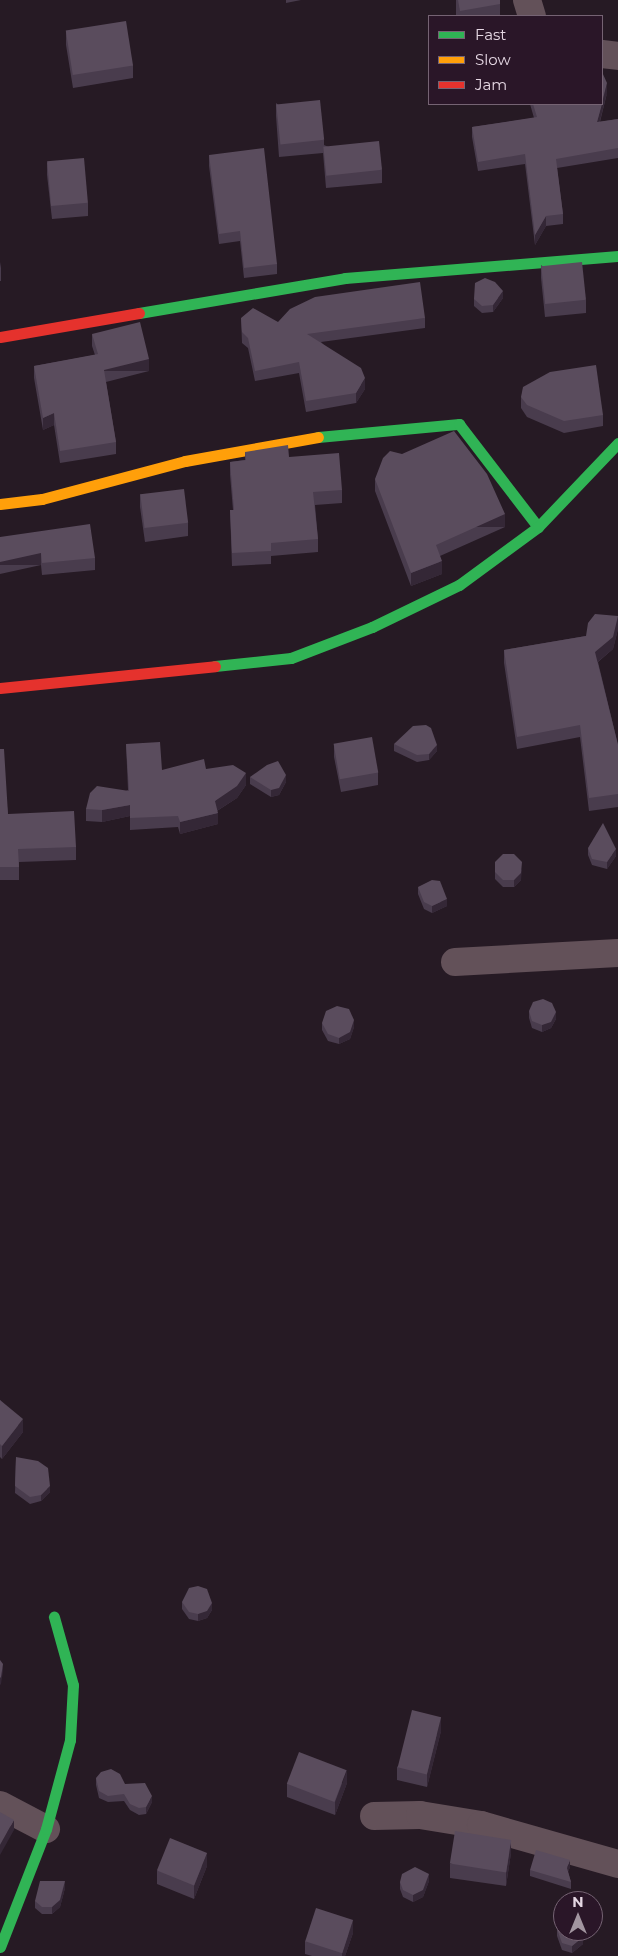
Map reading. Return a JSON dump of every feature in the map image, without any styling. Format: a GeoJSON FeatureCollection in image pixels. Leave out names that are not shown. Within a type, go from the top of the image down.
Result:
{"type":"FeatureCollection","features":[{"type":"Feature","properties":{"kind":"street"},"geometry":{"type":"LineString","coordinates":[[527,0],[532,15]]}},
{"type":"Feature","properties":{"kind":"street"},"geometry":{"type":"LineString","coordinates":[[603,54],[618,56]]}},
{"type":"Feature","properties":{"kind":"street"},"geometry":{"type":"LineString","coordinates":[[0,337],[345,278],[618,256]]}},
{"type":"Feature","properties":{"kind":"street"},"geometry":{"type":"LineString","coordinates":[[0,504],[42,499],[185,461],[292,440],[459,424],[538,527]]}},
{"type":"Feature","properties":{"kind":"street"},"geometry":{"type":"LineString","coordinates":[[0,688],[292,658],[372,627],[459,585],[538,527],[618,443]]}},
{"type":"Feature","properties":{"kind":"street"},"geometry":{"type":"LineString","coordinates":[[455,962],[618,953]]}},
{"type":"Feature","properties":{"kind":"street"},"geometry":{"type":"LineString","coordinates":[[0,1947],[46,1829],[70,1740],[73,1685],[54,1616]]}},
{"type":"Feature","properties":{"kind":"street"},"geometry":{"type":"LineString","coordinates":[[0,1805],[46,1829]]}},
{"type":"Feature","properties":{"kind":"street"},"geometry":{"type":"LineString","coordinates":[[374,1816],[420,1815],[482,1825],[618,1864]]}},
{"type":"Feature","properties":{"kind":"building"},"geometry":{"type":"Polygon","coordinates":[[[458,0],[500,0],[500,4],[460,11],[458,0]]]}},
{"type":"Feature","properties":{"kind":"building"},"geometry":{"type":"Polygon","coordinates":[[[126,21],[133,65],[73,75],[66,31],[126,21]]]}},
{"type":"Feature","properties":{"kind":"building"},"geometry":{"type":"Polygon","coordinates":[[[603,74],[607,83],[603,99],[603,74]]]}},
{"type":"Feature","properties":{"kind":"building"},"geometry":{"type":"Polygon","coordinates":[[[320,100],[324,140],[280,144],[276,105],[320,100]]]}},
{"type":"Feature","properties":{"kind":"building"},"geometry":{"type":"Polygon","coordinates":[[[533,105],[602,105],[597,122],[618,119],[618,148],[556,159],[563,214],[546,216],[535,235],[525,154],[478,162],[472,127],[537,117],[533,105]]]}},
{"type":"Feature","properties":{"kind":"building"},"geometry":{"type":"Polygon","coordinates":[[[379,141],[382,170],[326,176],[323,147],[379,141]]]}},
{"type":"Feature","properties":{"kind":"building"},"geometry":{"type":"Polygon","coordinates":[[[264,148],[277,264],[244,268],[240,231],[219,234],[209,155],[264,148]]]}},
{"type":"Feature","properties":{"kind":"building"},"geometry":{"type":"Polygon","coordinates":[[[84,158],[88,203],[51,206],[47,161],[84,158]]]}},
{"type":"Feature","properties":{"kind":"building"},"geometry":{"type":"Polygon","coordinates":[[[582,262],[586,300],[545,304],[541,266],[582,262]]]}},
{"type":"Feature","properties":{"kind":"building"},"geometry":{"type":"Polygon","coordinates":[[[485,278],[495,282],[503,291],[493,305],[482,306],[474,299],[475,283],[485,278]]]}},
{"type":"Feature","properties":{"kind":"building"},"geometry":{"type":"Polygon","coordinates":[[[420,282],[425,318],[307,334],[361,368],[365,378],[356,393],[306,401],[299,362],[255,371],[248,338],[242,332],[241,318],[253,308],[278,322],[290,309],[315,297],[420,282]]]}},
{"type":"Feature","properties":{"kind":"building"},"geometry":{"type":"Polygon","coordinates":[[[140,322],[149,359],[104,370],[116,442],[60,451],[54,413],[43,418],[34,366],[98,354],[92,334],[140,322]]]}},
{"type":"Feature","properties":{"kind":"building"},"geometry":{"type":"Polygon","coordinates":[[[596,365],[603,415],[564,421],[527,405],[521,397],[523,387],[550,372],[596,365]]]}},
{"type":"Feature","properties":{"kind":"building"},"geometry":{"type":"Polygon","coordinates":[[[454,431],[487,474],[505,514],[436,545],[442,561],[411,573],[375,479],[383,458],[390,451],[402,454],[454,431]]]}},
{"type":"Feature","properties":{"kind":"building"},"geometry":{"type":"Polygon","coordinates":[[[288,445],[289,457],[339,453],[342,490],[313,492],[318,539],[271,543],[271,551],[232,553],[230,510],[234,510],[230,462],[246,460],[245,452],[288,445]]]}},
{"type":"Feature","properties":{"kind":"building"},"geometry":{"type":"Polygon","coordinates":[[[184,489],[188,523],[144,528],[140,494],[184,489]]]}},
{"type":"Feature","properties":{"kind":"building"},"geometry":{"type":"Polygon","coordinates":[[[90,524],[95,558],[42,563],[41,553],[0,562],[0,537],[90,524]]]}},
{"type":"Feature","properties":{"kind":"building"},"geometry":{"type":"Polygon","coordinates":[[[595,614],[618,616],[613,637],[595,652],[618,745],[618,794],[589,798],[580,725],[517,737],[504,650],[586,636],[588,623],[595,614]]]}},
{"type":"Feature","properties":{"kind":"building"},"geometry":{"type":"Polygon","coordinates":[[[426,725],[431,728],[437,745],[429,754],[417,755],[394,744],[413,726],[426,725]]]}},
{"type":"Feature","properties":{"kind":"building"},"geometry":{"type":"Polygon","coordinates":[[[372,737],[378,772],[340,779],[334,744],[372,737]]]}},
{"type":"Feature","properties":{"kind":"building"},"geometry":{"type":"Polygon","coordinates":[[[160,742],[162,770],[204,759],[206,769],[233,765],[246,773],[237,786],[215,801],[218,813],[180,822],[178,816],[130,818],[130,805],[102,810],[86,809],[90,793],[97,786],[129,791],[126,744],[160,742]]]}},
{"type":"Feature","properties":{"kind":"building"},"geometry":{"type":"Polygon","coordinates":[[[0,749],[4,749],[8,814],[74,811],[76,847],[18,849],[19,867],[0,867],[0,749]]]}},
{"type":"Feature","properties":{"kind":"building"},"geometry":{"type":"Polygon","coordinates":[[[278,761],[286,775],[279,788],[271,790],[250,777],[267,765],[278,761]]]}},
{"type":"Feature","properties":{"kind":"building"},"geometry":{"type":"Polygon","coordinates":[[[603,823],[616,849],[607,862],[592,859],[588,848],[603,823]]]}},
{"type":"Feature","properties":{"kind":"building"},"geometry":{"type":"Polygon","coordinates":[[[503,854],[514,854],[522,862],[521,873],[514,880],[503,880],[495,872],[495,862],[503,854]]]}},
{"type":"Feature","properties":{"kind":"building"},"geometry":{"type":"Polygon","coordinates":[[[432,880],[440,881],[447,899],[432,906],[424,902],[418,887],[432,880]]]}},
{"type":"Feature","properties":{"kind":"building"},"geometry":{"type":"Polygon","coordinates":[[[543,999],[552,1003],[556,1012],[551,1022],[542,1025],[532,1021],[529,1011],[533,1002],[543,999]]]}},
{"type":"Feature","properties":{"kind":"building"},"geometry":{"type":"Polygon","coordinates":[[[337,1006],[349,1009],[354,1020],[350,1032],[339,1038],[328,1034],[322,1023],[326,1011],[337,1006]]]}},
{"type":"Feature","properties":{"kind":"building"},"geometry":{"type":"Polygon","coordinates":[[[0,1400],[23,1419],[2,1446],[0,1444],[0,1400]]]}},
{"type":"Feature","properties":{"kind":"building"},"geometry":{"type":"Polygon","coordinates":[[[16,1457],[38,1461],[48,1468],[50,1486],[41,1495],[30,1497],[15,1486],[16,1457]]]}},
{"type":"Feature","properties":{"kind":"building"},"geometry":{"type":"Polygon","coordinates":[[[198,1586],[207,1589],[212,1603],[207,1611],[198,1614],[189,1612],[182,1602],[189,1588],[198,1586]]]}},
{"type":"Feature","properties":{"kind":"building"},"geometry":{"type":"Polygon","coordinates":[[[0,1660],[3,1664],[0,1678],[0,1660]]]}},
{"type":"Feature","properties":{"kind":"building"},"geometry":{"type":"Polygon","coordinates":[[[412,1710],[441,1717],[427,1775],[398,1767],[412,1710]]]}},
{"type":"Feature","properties":{"kind":"building"},"geometry":{"type":"Polygon","coordinates":[[[299,1752],[347,1770],[334,1802],[287,1784],[299,1752]]]}},
{"type":"Feature","properties":{"kind":"building"},"geometry":{"type":"Polygon","coordinates":[[[111,1769],[120,1774],[125,1784],[145,1783],[152,1796],[146,1807],[139,1808],[130,1804],[124,1794],[108,1796],[99,1791],[96,1778],[101,1772],[111,1769]]]}},
{"type":"Feature","properties":{"kind":"building"},"geometry":{"type":"Polygon","coordinates":[[[0,1812],[14,1820],[0,1845],[0,1812]]]}},
{"type":"Feature","properties":{"kind":"building"},"geometry":{"type":"Polygon","coordinates":[[[455,1831],[511,1840],[506,1873],[450,1864],[455,1831]]]}},
{"type":"Feature","properties":{"kind":"building"},"geometry":{"type":"Polygon","coordinates":[[[170,1838],[207,1853],[194,1885],[157,1870],[170,1838]]]}},
{"type":"Feature","properties":{"kind":"building"},"geometry":{"type":"Polygon","coordinates":[[[536,1850],[570,1860],[567,1868],[571,1882],[530,1870],[536,1850]]]}},
{"type":"Feature","properties":{"kind":"building"},"geometry":{"type":"Polygon","coordinates":[[[415,1867],[429,1874],[423,1890],[413,1895],[403,1890],[400,1882],[402,1874],[415,1867]]]}},
{"type":"Feature","properties":{"kind":"building"},"geometry":{"type":"Polygon","coordinates":[[[40,1881],[65,1881],[60,1900],[52,1907],[42,1907],[35,1901],[40,1881]]]}},
{"type":"Feature","properties":{"kind":"building"},"geometry":{"type":"Polygon","coordinates":[[[316,1908],[353,1920],[342,1953],[305,1941],[316,1908]]]}},
{"type":"Feature","properties":{"kind":"building"},"geometry":{"type":"Polygon","coordinates":[[[561,1941],[578,1941],[572,1946],[562,1943],[561,1941]]]}},
{"type":"Feature","properties":{"kind":"traffic: fast"},"geometry":{"type":"LineString","coordinates":[[139,313],[345,278],[618,256]]}},
{"type":"Feature","properties":{"kind":"traffic: fast"},"geometry":{"type":"LineString","coordinates":[[318,437],[459,424],[538,527]]}},
{"type":"Feature","properties":{"kind":"traffic: fast"},"geometry":{"type":"LineString","coordinates":[[215,666],[291,658],[372,627],[459,585],[538,527],[618,443]]}},
{"type":"Feature","properties":{"kind":"traffic: fast"},"geometry":{"type":"LineString","coordinates":[[0,1947],[46,1829],[70,1740],[73,1685],[54,1617]]}},
{"type":"Feature","properties":{"kind":"traffic: slow"},"geometry":{"type":"LineString","coordinates":[[0,504],[42,499],[185,461],[318,437]]}},
{"type":"Feature","properties":{"kind":"traffic: jam"},"geometry":{"type":"LineString","coordinates":[[0,337],[139,313]]}},
{"type":"Feature","properties":{"kind":"traffic: jam"},"geometry":{"type":"LineString","coordinates":[[0,688],[215,666]]}}]}
